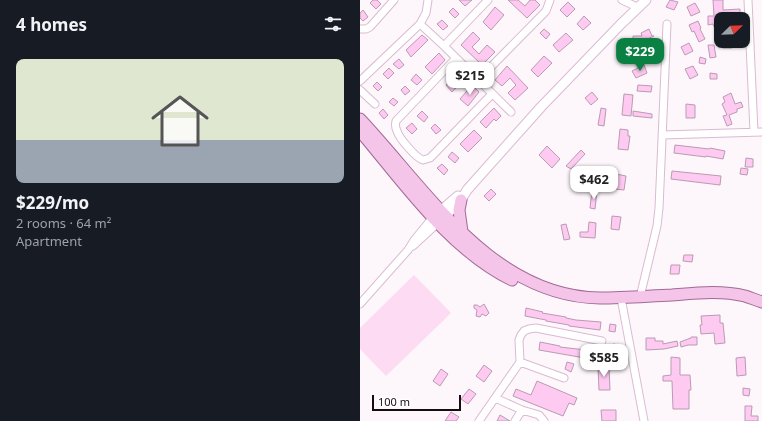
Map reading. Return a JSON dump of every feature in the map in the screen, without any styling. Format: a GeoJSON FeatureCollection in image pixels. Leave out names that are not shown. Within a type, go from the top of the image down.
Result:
{"type":"FeatureCollection","features":[{"type":"Feature","properties":{"kind":"main road"},"geometry":{"type":"LineString","coordinates":[[360,119],[472,254],[488,266],[529,289],[571,301],[592,304],[622,301],[717,300],[734,302],[762,310]]}},
{"type":"Feature","properties":{"kind":"main road"},"geometry":{"type":"LineString","coordinates":[[360,131],[440,216],[462,232],[478,248],[496,262],[516,275],[534,284],[551,290],[575,295],[622,301],[640,297],[718,293],[744,296],[762,302]]}},
{"type":"Feature","properties":{"kind":"main road"},"geometry":{"type":"LineString","coordinates":[[461,200],[459,210],[462,232]]}},
{"type":"Feature","properties":{"kind":"street"},"geometry":{"type":"LineString","coordinates":[[360,29],[370,27],[394,0]]}},
{"type":"Feature","properties":{"kind":"street"},"geometry":{"type":"LineString","coordinates":[[444,46],[488,0]]}},
{"type":"Feature","properties":{"kind":"street"},"geometry":{"type":"LineString","coordinates":[[478,80],[546,11],[550,0]]}},
{"type":"Feature","properties":{"kind":"street"},"geometry":{"type":"LineString","coordinates":[[622,0],[637,8]]}},
{"type":"Feature","properties":{"kind":"street"},"geometry":{"type":"LineString","coordinates":[[440,216],[461,200],[467,190],[541,108],[646,0]]}},
{"type":"Feature","properties":{"kind":"street"},"geometry":{"type":"LineString","coordinates":[[662,135],[758,132],[748,0]]}},
{"type":"Feature","properties":{"kind":"street"},"geometry":{"type":"LineString","coordinates":[[360,81],[420,24],[426,13],[426,1]]}},
{"type":"Feature","properties":{"kind":"street"},"geometry":{"type":"LineString","coordinates":[[420,24],[510,112]]}},
{"type":"Feature","properties":{"kind":"street"},"geometry":{"type":"LineString","coordinates":[[640,297],[657,226],[659,208],[667,24]]}},
{"type":"Feature","properties":{"kind":"street"},"geometry":{"type":"LineString","coordinates":[[456,58],[396,121],[395,126],[398,134],[417,157],[423,160],[430,158],[492,94]]}},
{"type":"Feature","properties":{"kind":"street"},"geometry":{"type":"LineString","coordinates":[[360,90],[374,104]]}},
{"type":"Feature","properties":{"kind":"street"},"geometry":{"type":"LineString","coordinates":[[360,304],[461,193],[467,190]]}},
{"type":"Feature","properties":{"kind":"street"},"geometry":{"type":"LineString","coordinates":[[622,301],[644,421]]}},
{"type":"Feature","properties":{"kind":"street"},"geometry":{"type":"LineString","coordinates":[[479,421],[520,362],[519,340],[524,331],[536,328],[602,342]]}},
{"type":"Feature","properties":{"kind":"street"},"geometry":{"type":"LineString","coordinates":[[520,362],[564,378]]}},
{"type":"Feature","properties":{"kind":"street"},"geometry":{"type":"LineString","coordinates":[[495,398],[522,410],[539,415],[544,421]]}},
{"type":"Feature","properties":{"kind":"street"},"geometry":{"type":"LineString","coordinates":[[515,421],[522,410]]}},
{"type":"Feature","properties":{"kind":"shaded area"},"geometry":{"type":"Polygon","coordinates":[[[414,275],[451,313],[386,376],[360,349],[360,328],[414,275]]]}},
{"type":"Feature","properties":{"kind":"building"},"geometry":{"type":"Polygon","coordinates":[[[373,0],[377,0],[381,4],[376,9],[370,3],[373,0]]]}},
{"type":"Feature","properties":{"kind":"building"},"geometry":{"type":"Polygon","coordinates":[[[459,0],[472,0],[465,6],[459,0]]]}},
{"type":"Feature","properties":{"kind":"building"},"geometry":{"type":"Polygon","coordinates":[[[508,0],[518,0],[525,6],[530,0],[535,0],[540,5],[527,18],[508,0]]]}},
{"type":"Feature","properties":{"kind":"building"},"geometry":{"type":"Polygon","coordinates":[[[670,0],[678,2],[674,10],[666,7],[670,0]]]}},
{"type":"Feature","properties":{"kind":"building"},"geometry":{"type":"Polygon","coordinates":[[[713,0],[723,0],[723,10],[740,9],[740,12],[714,12],[714,16],[713,0]]]}},
{"type":"Feature","properties":{"kind":"building"},"geometry":{"type":"Polygon","coordinates":[[[568,2],[575,9],[567,17],[560,10],[568,2]]]}},
{"type":"Feature","properties":{"kind":"building"},"geometry":{"type":"Polygon","coordinates":[[[695,3],[700,12],[691,16],[687,7],[695,3]]]}},
{"type":"Feature","properties":{"kind":"building"},"geometry":{"type":"Polygon","coordinates":[[[495,7],[504,15],[491,30],[483,22],[495,7]]]}},
{"type":"Feature","properties":{"kind":"building"},"geometry":{"type":"Polygon","coordinates":[[[453,8],[459,14],[455,18],[449,12],[453,8]]]}},
{"type":"Feature","properties":{"kind":"building"},"geometry":{"type":"Polygon","coordinates":[[[363,10],[368,17],[363,21],[360,18],[360,13],[363,10]]]}},
{"type":"Feature","properties":{"kind":"building"},"geometry":{"type":"Polygon","coordinates":[[[584,16],[591,23],[583,30],[577,24],[584,16]]]}},
{"type":"Feature","properties":{"kind":"building"},"geometry":{"type":"Polygon","coordinates":[[[708,16],[714,16],[714,26],[713,24],[708,25],[708,16]]]}},
{"type":"Feature","properties":{"kind":"building"},"geometry":{"type":"Polygon","coordinates":[[[442,20],[448,26],[443,30],[437,24],[442,20]]]}},
{"type":"Feature","properties":{"kind":"building"},"geometry":{"type":"Polygon","coordinates":[[[698,21],[705,39],[699,42],[694,31],[692,32],[689,25],[698,21]]]}},
{"type":"Feature","properties":{"kind":"building"},"geometry":{"type":"Polygon","coordinates":[[[544,29],[550,34],[546,39],[540,33],[544,29]]]}},
{"type":"Feature","properties":{"kind":"building"},"geometry":{"type":"Polygon","coordinates":[[[649,29],[652,36],[654,36],[645,40],[646,42],[633,41],[633,36],[642,36],[641,33],[649,29]]]}},
{"type":"Feature","properties":{"kind":"building"},"geometry":{"type":"Polygon","coordinates":[[[473,32],[480,39],[472,47],[479,54],[487,45],[495,52],[482,65],[461,45],[473,32]]]}},
{"type":"Feature","properties":{"kind":"building"},"geometry":{"type":"Polygon","coordinates":[[[566,33],[573,40],[559,52],[553,45],[566,33]]]}},
{"type":"Feature","properties":{"kind":"building"},"geometry":{"type":"Polygon","coordinates":[[[422,35],[428,40],[411,57],[406,50],[422,35]]]}},
{"type":"Feature","properties":{"kind":"building"},"geometry":{"type":"Polygon","coordinates":[[[689,43],[693,51],[685,55],[681,47],[689,43]]]}},
{"type":"Feature","properties":{"kind":"building"},"geometry":{"type":"Polygon","coordinates":[[[708,45],[714,45],[716,57],[710,58],[708,45]]]}},
{"type":"Feature","properties":{"kind":"building"},"geometry":{"type":"Polygon","coordinates":[[[648,48],[652,57],[643,61],[639,52],[648,48]]]}},
{"type":"Feature","properties":{"kind":"building"},"geometry":{"type":"Polygon","coordinates":[[[439,53],[445,60],[432,74],[425,67],[439,53]]]}},
{"type":"Feature","properties":{"kind":"building"},"geometry":{"type":"Polygon","coordinates":[[[544,56],[552,63],[538,77],[531,70],[544,56]]]}},
{"type":"Feature","properties":{"kind":"building"},"geometry":{"type":"Polygon","coordinates":[[[700,57],[706,59],[705,64],[699,63],[700,57]]]}},
{"type":"Feature","properties":{"kind":"building"},"geometry":{"type":"Polygon","coordinates":[[[399,59],[404,65],[399,69],[393,64],[399,59]]]}},
{"type":"Feature","properties":{"kind":"building"},"geometry":{"type":"Polygon","coordinates":[[[644,65],[647,73],[636,78],[632,71],[644,65]]]}},
{"type":"Feature","properties":{"kind":"building"},"geometry":{"type":"Polygon","coordinates":[[[507,66],[528,88],[515,100],[508,93],[516,85],[510,78],[502,86],[495,80],[507,66]]]}},
{"type":"Feature","properties":{"kind":"building"},"geometry":{"type":"Polygon","coordinates":[[[693,66],[698,75],[690,79],[685,69],[693,66]]]}},
{"type":"Feature","properties":{"kind":"building"},"geometry":{"type":"Polygon","coordinates":[[[389,68],[394,73],[388,79],[383,74],[389,68]]]}},
{"type":"Feature","properties":{"kind":"building"},"geometry":{"type":"Polygon","coordinates":[[[458,72],[465,79],[452,92],[446,85],[458,72]]]}},
{"type":"Feature","properties":{"kind":"building"},"geometry":{"type":"Polygon","coordinates":[[[710,73],[717,74],[717,79],[710,79],[710,73]]]}},
{"type":"Feature","properties":{"kind":"building"},"geometry":{"type":"Polygon","coordinates":[[[416,74],[422,80],[417,85],[411,80],[416,74]]]}},
{"type":"Feature","properties":{"kind":"building"},"geometry":{"type":"Polygon","coordinates":[[[377,82],[382,87],[378,91],[373,86],[377,82]]]}},
{"type":"Feature","properties":{"kind":"building"},"geometry":{"type":"Polygon","coordinates":[[[472,85],[479,92],[468,106],[460,99],[472,85]]]}},
{"type":"Feature","properties":{"kind":"building"},"geometry":{"type":"Polygon","coordinates":[[[638,85],[652,86],[651,92],[637,91],[638,85]]]}},
{"type":"Feature","properties":{"kind":"building"},"geometry":{"type":"Polygon","coordinates":[[[405,86],[410,91],[405,95],[401,90],[405,86]]]}},
{"type":"Feature","properties":{"kind":"building"},"geometry":{"type":"Polygon","coordinates":[[[592,92],[598,99],[591,105],[585,98],[592,92]]]}},
{"type":"Feature","properties":{"kind":"building"},"geometry":{"type":"Polygon","coordinates":[[[731,93],[735,104],[741,102],[743,107],[737,109],[737,112],[729,115],[732,124],[727,126],[723,116],[727,115],[722,104],[725,102],[723,97],[731,93]]]}},
{"type":"Feature","properties":{"kind":"building"},"geometry":{"type":"Polygon","coordinates":[[[624,94],[633,95],[631,116],[622,115],[624,94]]]}},
{"type":"Feature","properties":{"kind":"building"},"geometry":{"type":"Polygon","coordinates":[[[393,98],[398,102],[394,106],[389,102],[393,98]]]}},
{"type":"Feature","properties":{"kind":"building"},"geometry":{"type":"Polygon","coordinates":[[[686,104],[695,105],[695,118],[686,118],[686,104]]]}},
{"type":"Feature","properties":{"kind":"building"},"geometry":{"type":"Polygon","coordinates":[[[494,108],[501,116],[496,121],[494,119],[486,128],[480,122],[494,108]]]}},
{"type":"Feature","properties":{"kind":"building"},"geometry":{"type":"Polygon","coordinates":[[[601,108],[606,109],[604,126],[598,125],[601,108]]]}},
{"type":"Feature","properties":{"kind":"building"},"geometry":{"type":"Polygon","coordinates":[[[383,109],[388,115],[384,119],[379,113],[383,109]]]}},
{"type":"Feature","properties":{"kind":"building"},"geometry":{"type":"Polygon","coordinates":[[[422,111],[428,117],[424,122],[417,116],[422,111]]]}},
{"type":"Feature","properties":{"kind":"building"},"geometry":{"type":"Polygon","coordinates":[[[633,111],[652,114],[652,118],[633,116],[633,111]]]}},
{"type":"Feature","properties":{"kind":"building"},"geometry":{"type":"Polygon","coordinates":[[[412,123],[417,129],[412,134],[406,128],[412,123]]]}},
{"type":"Feature","properties":{"kind":"building"},"geometry":{"type":"Polygon","coordinates":[[[435,124],[441,130],[436,134],[431,128],[435,124]]]}},
{"type":"Feature","properties":{"kind":"building"},"geometry":{"type":"Polygon","coordinates":[[[620,129],[628,130],[628,136],[630,136],[628,150],[618,149],[620,129]]]}},
{"type":"Feature","properties":{"kind":"building"},"geometry":{"type":"Polygon","coordinates":[[[474,130],[482,138],[468,152],[460,144],[474,130]]]}},
{"type":"Feature","properties":{"kind":"building"},"geometry":{"type":"Polygon","coordinates":[[[675,145],[725,151],[723,159],[706,157],[674,153],[675,145]]]}},
{"type":"Feature","properties":{"kind":"building"},"geometry":{"type":"Polygon","coordinates":[[[547,146],[560,159],[552,168],[539,155],[547,146]]]}},
{"type":"Feature","properties":{"kind":"building"},"geometry":{"type":"Polygon","coordinates":[[[581,150],[585,154],[571,169],[566,166],[581,150]]]}},
{"type":"Feature","properties":{"kind":"building"},"geometry":{"type":"Polygon","coordinates":[[[452,152],[459,158],[455,163],[448,157],[452,152]]]}},
{"type":"Feature","properties":{"kind":"building"},"geometry":{"type":"Polygon","coordinates":[[[746,158],[753,159],[753,167],[745,167],[746,158]]]}},
{"type":"Feature","properties":{"kind":"building"},"geometry":{"type":"Polygon","coordinates":[[[442,164],[448,170],[444,175],[437,168],[442,164]]]}},
{"type":"Feature","properties":{"kind":"building"},"geometry":{"type":"Polygon","coordinates":[[[741,168],[748,169],[747,175],[740,174],[741,168]]]}},
{"type":"Feature","properties":{"kind":"building"},"geometry":{"type":"Polygon","coordinates":[[[672,171],[721,176],[720,185],[671,179],[672,171]]]}},
{"type":"Feature","properties":{"kind":"building"},"geometry":{"type":"Polygon","coordinates":[[[616,174],[626,176],[624,190],[615,189],[616,174]]]}},
{"type":"Feature","properties":{"kind":"building"},"geometry":{"type":"Polygon","coordinates":[[[491,189],[496,194],[489,201],[484,196],[491,189]]]}},
{"type":"Feature","properties":{"kind":"building"},"geometry":{"type":"Polygon","coordinates":[[[592,190],[597,191],[595,209],[590,208],[592,190]]]}},
{"type":"Feature","properties":{"kind":"building"},"geometry":{"type":"Polygon","coordinates":[[[612,216],[621,217],[619,230],[611,229],[612,216]]]}},
{"type":"Feature","properties":{"kind":"building"},"geometry":{"type":"Polygon","coordinates":[[[589,222],[596,223],[595,238],[580,237],[580,232],[588,232],[589,222]]]}},
{"type":"Feature","properties":{"kind":"building"},"geometry":{"type":"Polygon","coordinates":[[[566,224],[570,239],[564,240],[561,225],[566,224]]]}},
{"type":"Feature","properties":{"kind":"building"},"geometry":{"type":"Polygon","coordinates":[[[684,255],[693,255],[692,262],[683,261],[684,255]]]}},
{"type":"Feature","properties":{"kind":"building"},"geometry":{"type":"Polygon","coordinates":[[[671,265],[680,265],[679,274],[670,274],[671,265]]]}},
{"type":"Feature","properties":{"kind":"building"},"geometry":{"type":"Polygon","coordinates":[[[484,304],[489,313],[486,316],[482,314],[480,317],[476,316],[477,310],[474,308],[474,305],[480,307],[484,304]]]}},
{"type":"Feature","properties":{"kind":"building"},"geometry":{"type":"Polygon","coordinates":[[[526,308],[576,320],[601,322],[600,330],[569,326],[525,316],[526,308]]]}},
{"type":"Feature","properties":{"kind":"building"},"geometry":{"type":"Polygon","coordinates":[[[720,315],[720,323],[723,323],[725,343],[715,344],[714,333],[701,334],[701,316],[720,315]]]}},
{"type":"Feature","properties":{"kind":"building"},"geometry":{"type":"Polygon","coordinates":[[[610,324],[616,325],[615,332],[609,331],[610,324]]]}},
{"type":"Feature","properties":{"kind":"building"},"geometry":{"type":"Polygon","coordinates":[[[691,337],[697,337],[697,345],[681,347],[680,342],[691,337]]]}},
{"type":"Feature","properties":{"kind":"building"},"geometry":{"type":"Polygon","coordinates":[[[646,338],[655,338],[655,341],[663,341],[663,344],[677,341],[678,346],[664,349],[646,350],[646,338]]]}},
{"type":"Feature","properties":{"kind":"building"},"geometry":{"type":"Polygon","coordinates":[[[540,342],[560,347],[586,350],[585,358],[539,350],[540,342]]]}},
{"type":"Feature","properties":{"kind":"building"},"geometry":{"type":"Polygon","coordinates":[[[613,344],[619,345],[618,352],[612,351],[613,344]]]}},
{"type":"Feature","properties":{"kind":"building"},"geometry":{"type":"Polygon","coordinates":[[[597,350],[603,351],[602,358],[596,358],[597,350]]]}},
{"type":"Feature","properties":{"kind":"building"},"geometry":{"type":"Polygon","coordinates":[[[671,357],[680,358],[680,375],[690,375],[691,390],[689,390],[689,409],[673,409],[672,381],[663,381],[663,376],[671,375],[671,357]]]}},
{"type":"Feature","properties":{"kind":"building"},"geometry":{"type":"Polygon","coordinates":[[[745,357],[746,375],[737,376],[736,358],[745,357]]]}},
{"type":"Feature","properties":{"kind":"building"},"geometry":{"type":"Polygon","coordinates":[[[567,362],[574,364],[571,372],[565,369],[567,362]]]}},
{"type":"Feature","properties":{"kind":"building"},"geometry":{"type":"Polygon","coordinates":[[[484,365],[492,371],[484,382],[476,376],[484,365]]]}},
{"type":"Feature","properties":{"kind":"building"},"geometry":{"type":"Polygon","coordinates":[[[598,367],[609,367],[610,390],[599,390],[598,367]]]}},
{"type":"Feature","properties":{"kind":"building"},"geometry":{"type":"Polygon","coordinates":[[[441,369],[448,374],[440,386],[433,381],[441,369]]]}},
{"type":"Feature","properties":{"kind":"building"},"geometry":{"type":"Polygon","coordinates":[[[537,381],[577,398],[574,405],[569,403],[563,416],[513,396],[516,389],[531,395],[537,381]]]}},
{"type":"Feature","properties":{"kind":"building"},"geometry":{"type":"Polygon","coordinates":[[[743,388],[750,389],[749,396],[743,395],[743,388]]]}},
{"type":"Feature","properties":{"kind":"building"},"geometry":{"type":"Polygon","coordinates":[[[469,389],[476,394],[468,404],[461,399],[469,389]]]}},
{"type":"Feature","properties":{"kind":"building"},"geometry":{"type":"Polygon","coordinates":[[[745,406],[752,406],[751,416],[758,416],[758,421],[745,421],[745,406]]]}},
{"type":"Feature","properties":{"kind":"building"},"geometry":{"type":"Polygon","coordinates":[[[601,410],[616,410],[616,421],[602,421],[601,410]]]}},
{"type":"Feature","properties":{"kind":"building"},"geometry":{"type":"Polygon","coordinates":[[[451,412],[459,417],[456,421],[445,421],[451,412]]]}},
{"type":"Feature","properties":{"kind":"building"},"geometry":{"type":"Polygon","coordinates":[[[500,415],[510,421],[497,421],[500,415]]]}}]}
